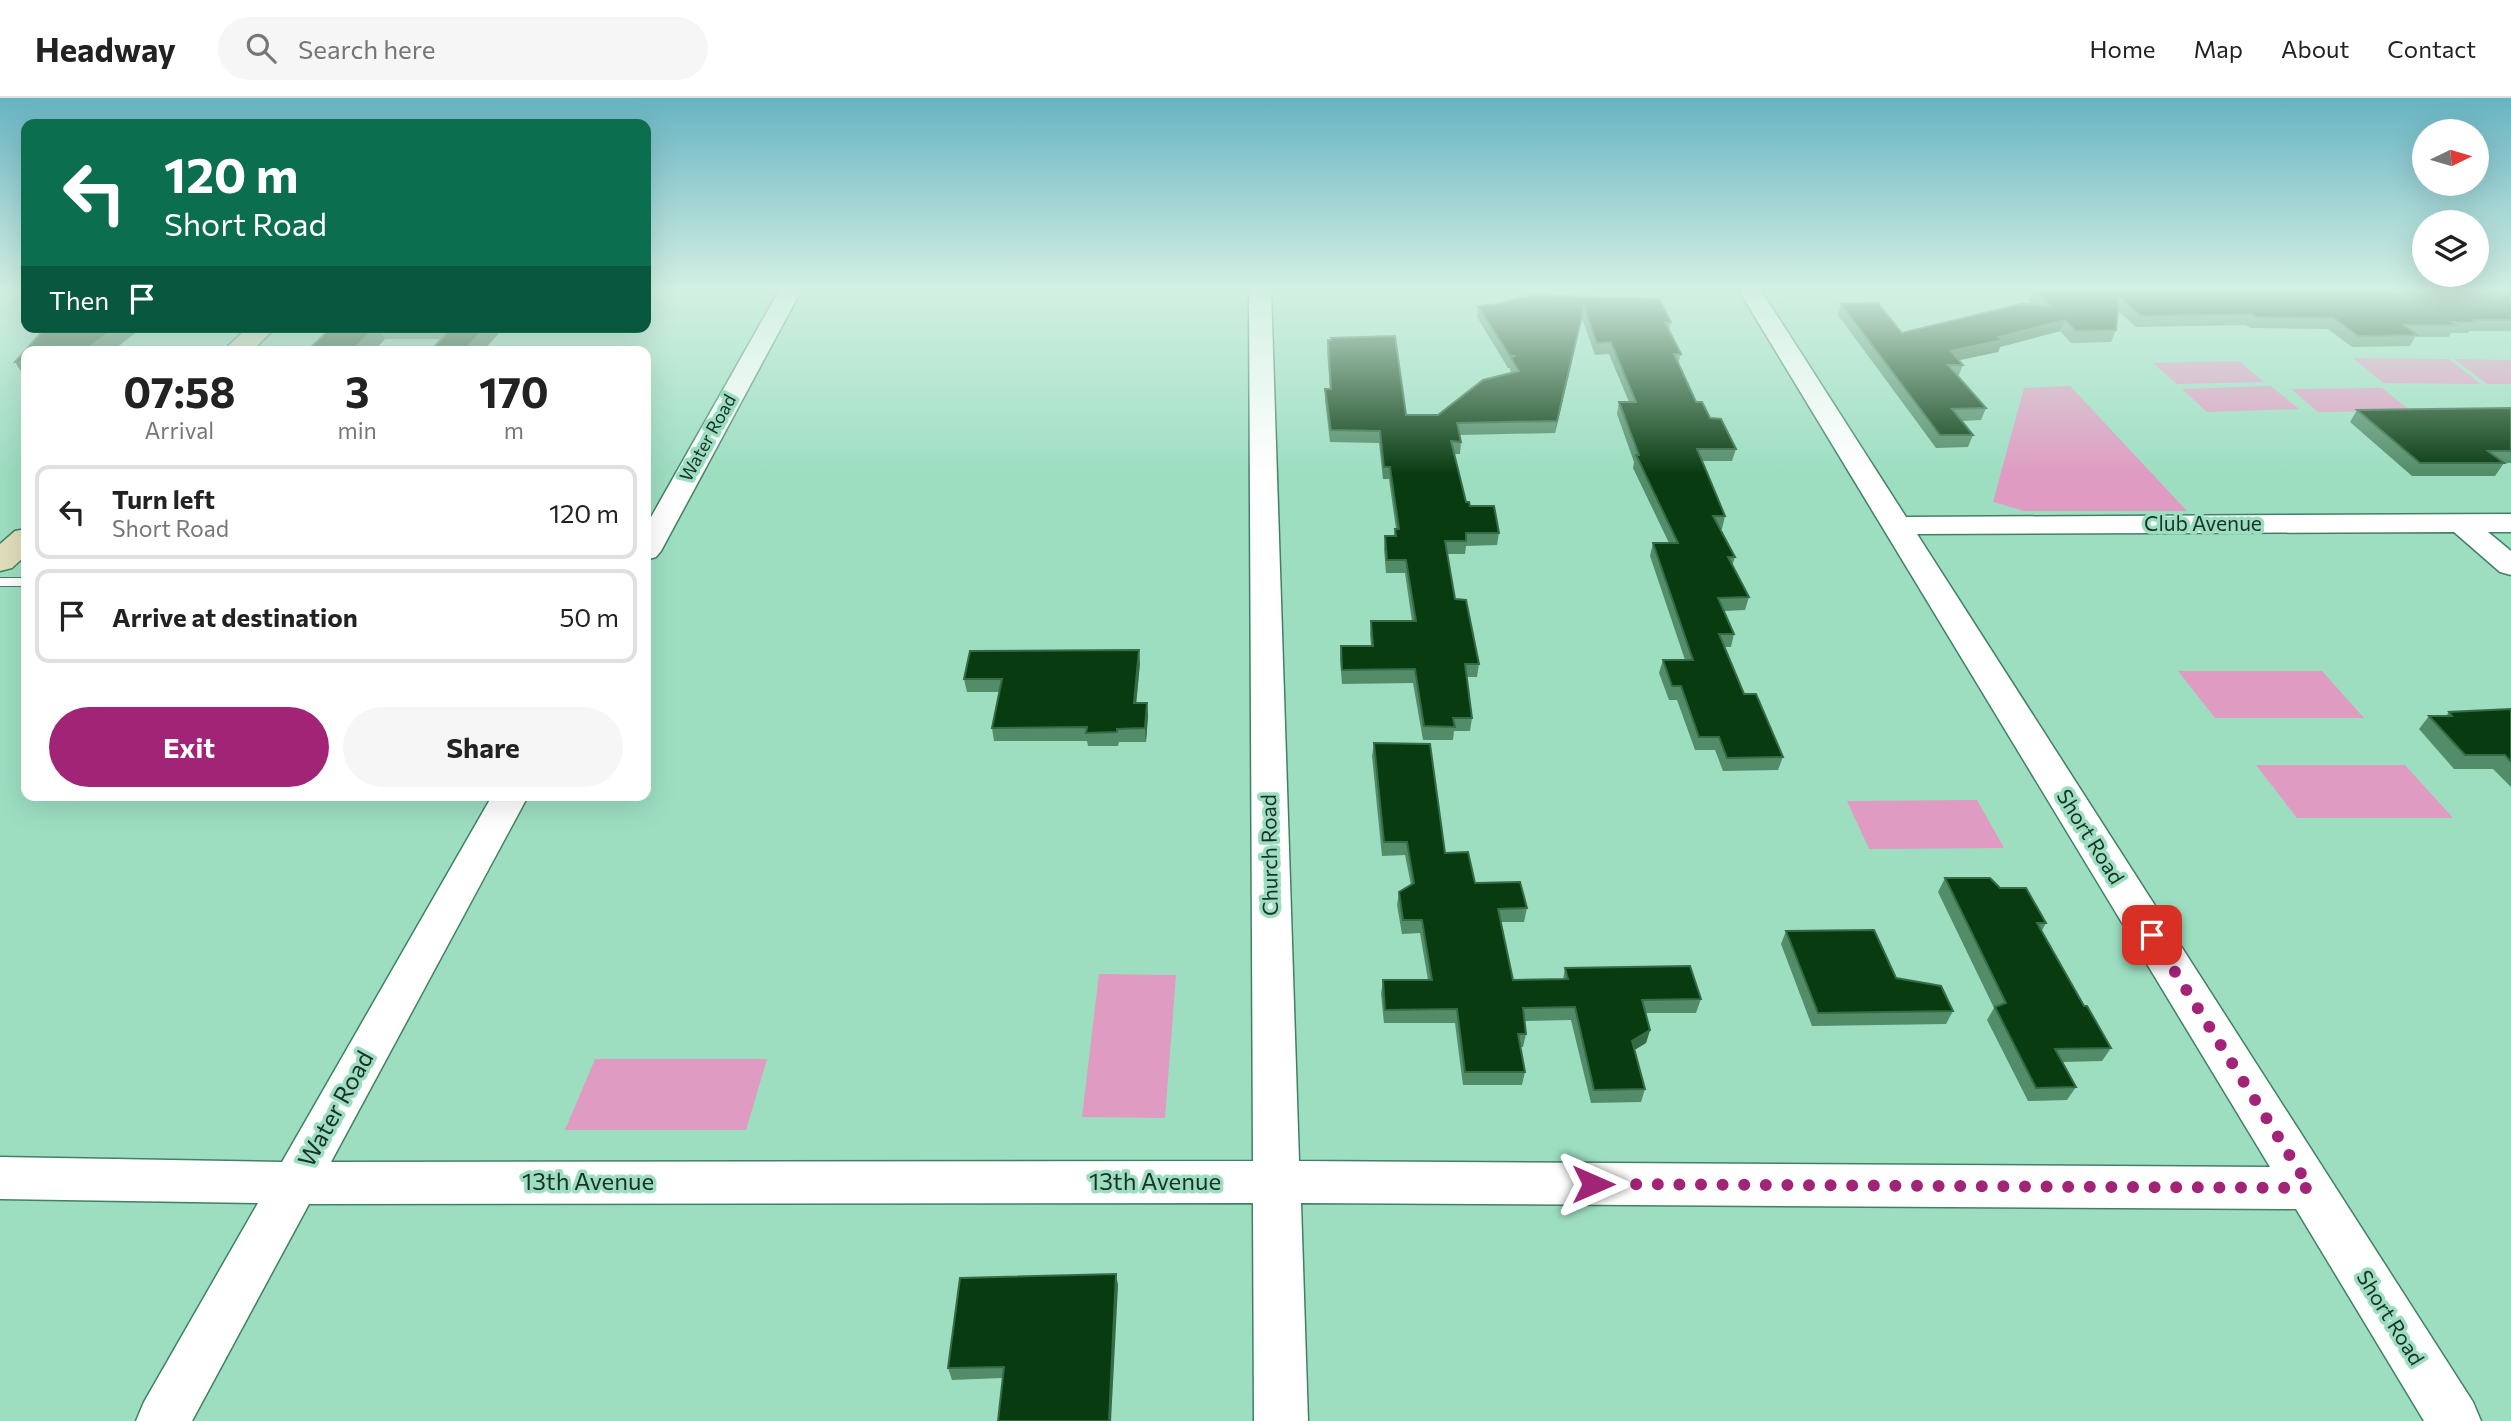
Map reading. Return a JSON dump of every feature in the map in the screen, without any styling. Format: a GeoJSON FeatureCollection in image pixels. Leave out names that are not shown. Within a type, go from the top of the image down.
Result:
{"type":"FeatureCollection","features":[{"type":"Feature","properties":{"kind":"street","name":"Water Road"},"geometry":{"type":"LineString","coordinates":[[651,542],[757,351]]}},
{"type":"Feature","properties":{"kind":"street","name":"Church Road"},"geometry":{"type":"LineString","coordinates":[[1261,351],[1280,1421]]}},
{"type":"Feature","properties":{"kind":"street","name":"Short Road"},"geometry":{"type":"LineString","coordinates":[[1787,351],[2454,1421]]}},
{"type":"Feature","properties":{"kind":"street"},"geometry":{"type":"LineString","coordinates":[[2461,523],[2511,566]]}},
{"type":"Feature","properties":{"kind":"street","name":"Club Avenue"},"geometry":{"type":"LineString","coordinates":[[1895,526],[2511,523]]}},
{"type":"Feature","properties":{"kind":"street","name":"Water Road"},"geometry":{"type":"LineString","coordinates":[[163,1421],[507,801]]}},
{"type":"Feature","properties":{"kind":"street","name":"13th Avenue"},"geometry":{"type":"LineString","coordinates":[[0,1178],[295,1183],[1275,1182],[2310,1188]]}},
{"type":"Feature","properties":{"kind":"shaded area"},"geometry":{"type":"Polygon","coordinates":[[[2353,358],[2449,359],[2481,384],[2383,383],[2353,358]]]}},
{"type":"Feature","properties":{"kind":"shaded area"},"geometry":{"type":"Polygon","coordinates":[[[2454,359],[2511,360],[2511,384],[2487,384],[2454,359]]]}},
{"type":"Feature","properties":{"kind":"shaded area"},"geometry":{"type":"Polygon","coordinates":[[[2239,361],[2264,382],[2177,384],[2153,363],[2239,361]]]}},
{"type":"Feature","properties":{"kind":"shaded area"},"geometry":{"type":"Polygon","coordinates":[[[2070,386],[2187,511],[2024,511],[1993,502],[2024,388],[2070,386]]]}},
{"type":"Feature","properties":{"kind":"shaded area"},"geometry":{"type":"Polygon","coordinates":[[[2271,386],[2299,409],[2207,412],[2182,389],[2271,386]]]}},
{"type":"Feature","properties":{"kind":"shaded area"},"geometry":{"type":"Polygon","coordinates":[[[2382,388],[2411,411],[2318,412],[2291,389],[2382,388]]]}},
{"type":"Feature","properties":{"kind":"shaded area"},"geometry":{"type":"Polygon","coordinates":[[[2178,671],[2322,671],[2364,718],[2215,718],[2178,671]]]}},
{"type":"Feature","properties":{"kind":"shaded area"},"geometry":{"type":"Polygon","coordinates":[[[2256,765],[2405,765],[2453,818],[2297,818],[2256,765]]]}},
{"type":"Feature","properties":{"kind":"shaded area"},"geometry":{"type":"Polygon","coordinates":[[[1977,800],[2004,848],[1869,849],[1847,801],[1977,800]]]}},
{"type":"Feature","properties":{"kind":"shaded area"},"geometry":{"type":"Polygon","coordinates":[[[1099,974],[1176,975],[1165,1118],[1082,1117],[1099,974]]]}},
{"type":"Feature","properties":{"kind":"shaded area"},"geometry":{"type":"Polygon","coordinates":[[[595,1059],[767,1059],[746,1130],[565,1130],[595,1059]]]}},
{"type":"Feature","properties":{"kind":"building"},"geometry":{"type":"Polygon","coordinates":[[[1329,351],[1397,351],[1406,415],[1438,415],[1483,380],[1519,371],[1511,358],[1514,356],[1510,356],[1507,351],[1574,351],[1557,421],[1457,423],[1461,442],[1451,441],[1466,502],[1469,502],[1470,506],[1494,506],[1499,533],[1466,533],[1466,541],[1445,541],[1455,599],[1466,600],[1479,664],[1465,664],[1472,718],[1453,718],[1455,727],[1424,726],[1415,669],[1342,670],[1341,646],[1373,646],[1371,621],[1416,621],[1406,560],[1387,560],[1385,536],[1396,536],[1395,529],[1399,529],[1390,467],[1384,467],[1380,431],[1331,430],[1325,389],[1331,389],[1329,351]]]}},
{"type":"Feature","properties":{"kind":"building"},"geometry":{"type":"Polygon","coordinates":[[[1615,351],[1679,351],[1681,354],[1674,354],[1696,402],[1702,402],[1710,418],[1721,419],[1736,449],[1697,449],[1725,516],[1713,516],[1735,557],[1728,557],[1749,597],[1718,598],[1734,634],[1719,634],[1744,694],[1756,694],[1783,757],[1727,758],[1719,737],[1699,737],[1681,686],[1672,686],[1663,660],[1693,660],[1653,543],[1678,543],[1636,455],[1639,455],[1619,402],[1636,402],[1615,351]]]}},
{"type":"Feature","properties":{"kind":"building"},"geometry":{"type":"Polygon","coordinates":[[[1876,351],[1952,351],[1963,365],[1948,365],[1986,408],[1952,409],[1973,435],[1940,435],[1876,351]]]}},
{"type":"Feature","properties":{"kind":"building"},"geometry":{"type":"Polygon","coordinates":[[[2511,408],[2511,451],[2488,451],[2504,463],[2420,463],[2357,410],[2511,408]]]}},
{"type":"Feature","properties":{"kind":"building"},"geometry":{"type":"Polygon","coordinates":[[[1139,650],[1134,703],[1147,703],[1145,728],[1086,733],[1087,727],[992,728],[1002,679],[964,679],[970,651],[1139,650]]]}},
{"type":"Feature","properties":{"kind":"building"},"geometry":{"type":"Polygon","coordinates":[[[2511,709],[2511,762],[2505,755],[2465,755],[2429,716],[2452,716],[2449,712],[2511,709]]]}},
{"type":"Feature","properties":{"kind":"building"},"geometry":{"type":"Polygon","coordinates":[[[1374,743],[1430,744],[1445,853],[1468,852],[1475,883],[1520,882],[1527,908],[1498,909],[1513,980],[1568,979],[1565,968],[1690,966],[1701,999],[1642,1000],[1650,1030],[1632,1041],[1645,1089],[1594,1090],[1575,1007],[1523,1008],[1526,1034],[1518,1034],[1525,1072],[1465,1072],[1457,1009],[1385,1010],[1383,980],[1432,980],[1422,920],[1403,920],[1399,892],[1414,883],[1407,842],[1384,842],[1374,743]]]}},
{"type":"Feature","properties":{"kind":"building"},"geometry":{"type":"Polygon","coordinates":[[[1945,878],[1990,878],[2000,888],[2026,888],[2046,923],[2037,923],[2111,1048],[2055,1049],[2076,1087],[2036,1088],[1995,1007],[2006,1003],[1945,878]]]}},
{"type":"Feature","properties":{"kind":"building"},"geometry":{"type":"Polygon","coordinates":[[[1874,930],[1896,978],[1941,986],[1953,1011],[1818,1013],[1786,931],[1874,930]]]}},
{"type":"Feature","properties":{"kind":"building"},"geometry":{"type":"Polygon","coordinates":[[[1116,1274],[1109,1421],[998,1421],[1004,1367],[948,1368],[960,1278],[1116,1274]]]}},
{"type":"Feature","properties":{"kind":"route"},"geometry":{"type":"LineString","coordinates":[[1593,1184],[2310,1188],[2152,935]]}}]}
